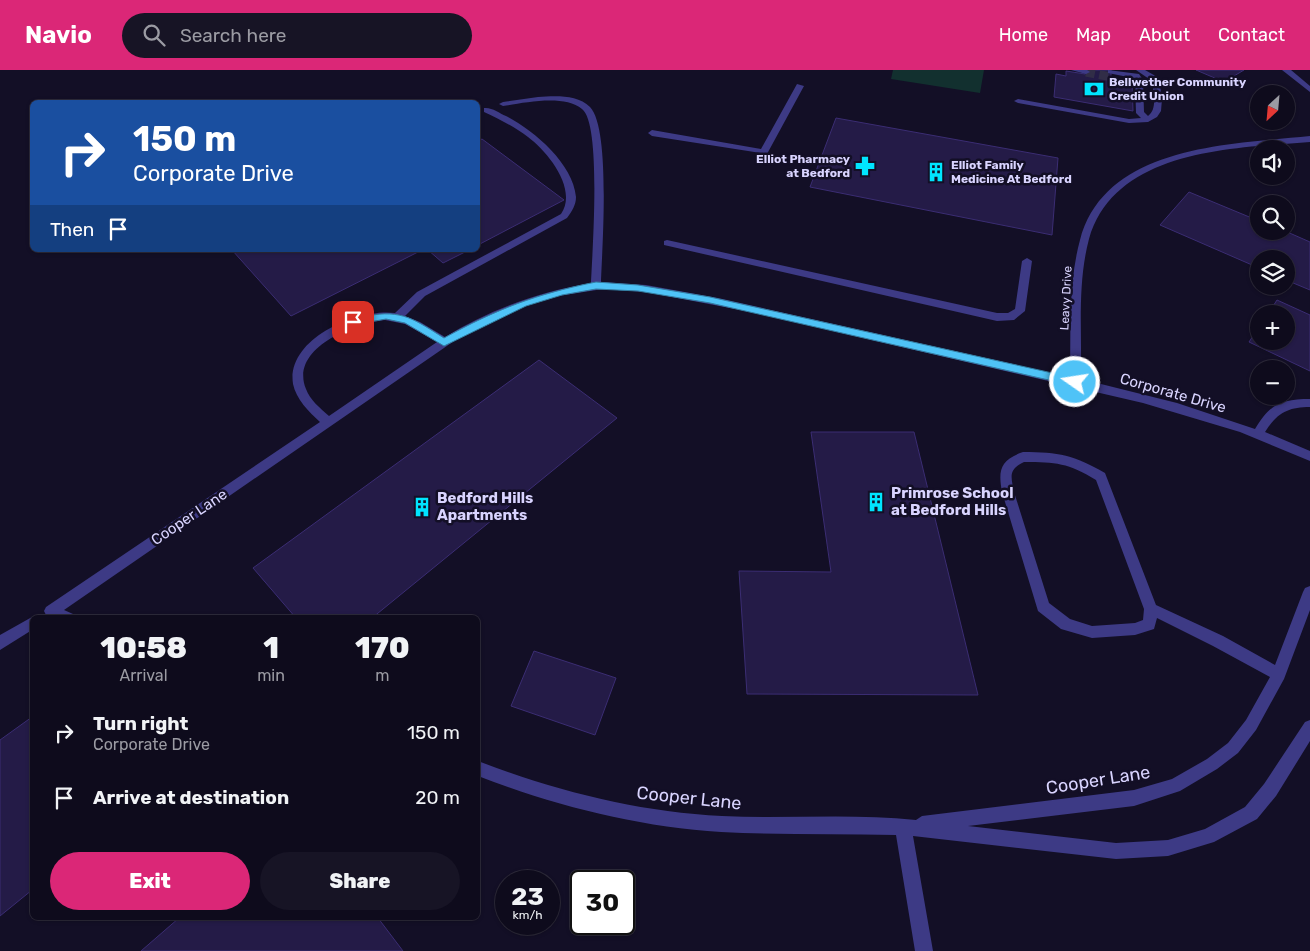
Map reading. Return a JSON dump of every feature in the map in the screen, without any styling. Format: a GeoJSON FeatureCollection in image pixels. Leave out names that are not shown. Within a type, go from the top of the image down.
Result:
{"type":"FeatureCollection","features":[{"type":"Feature","properties":{"kind":"street"},"geometry":{"type":"LineString","coordinates":[[1075,70],[1086,72]]}},
{"type":"Feature","properties":{"kind":"street"},"geometry":{"type":"LineString","coordinates":[[1018,101],[1129,121],[1148,120],[1155,116],[1158,107],[1156,80],[1140,70]]}},
{"type":"Feature","properties":{"kind":"street"},"geometry":{"type":"LineString","coordinates":[[1286,70],[1310,90]]}},
{"type":"Feature","properties":{"kind":"street"},"geometry":{"type":"LineString","coordinates":[[1111,74],[1136,76],[1139,80],[1140,113],[1148,120]]}},
{"type":"Feature","properties":{"kind":"street"},"geometry":{"type":"LineString","coordinates":[[652,133],[764,152],[800,86]]}},
{"type":"Feature","properties":{"kind":"street"},"geometry":{"type":"LineString","coordinates":[[504,104],[559,99],[581,104],[588,108],[592,115],[599,166],[596,286]]}},
{"type":"Feature","properties":{"kind":"street"},"geometry":{"type":"LineString","coordinates":[[396,318],[421,294],[564,216],[571,207],[573,199],[571,191],[555,158],[543,143],[514,123],[486,110]]}},
{"type":"Feature","properties":{"kind":"street","name":"Leavy Drive"},"geometry":{"type":"LineString","coordinates":[[1075,382],[1079,271],[1085,237],[1094,215],[1106,199],[1139,173],[1175,157],[1207,149],[1310,139]]}},
{"type":"Feature","properties":{"kind":"street"},"geometry":{"type":"LineString","coordinates":[[667,243],[997,317],[1010,317],[1020,311],[1027,261]]}},
{"type":"Feature","properties":{"kind":"street","name":"Corporate Drive"},"geometry":{"type":"LineString","coordinates":[[328,422],[444,342],[485,320],[522,304],[596,286],[638,288],[710,300],[1075,382],[1193,412],[1258,434],[1310,456]]}},
{"type":"Feature","properties":{"kind":"street"},"geometry":{"type":"LineString","coordinates":[[328,422],[311,404],[299,385],[298,369],[308,352],[324,337],[342,325],[364,318],[386,316],[408,320],[444,342]]}},
{"type":"Feature","properties":{"kind":"street"},"geometry":{"type":"LineString","coordinates":[[1258,434],[1278,406],[1293,402],[1310,403]]}},
{"type":"Feature","properties":{"kind":"street","name":"Cooper Lane"},"geometry":{"type":"LineString","coordinates":[[46,614],[328,422]]}},
{"type":"Feature","properties":{"kind":"street"},"geometry":{"type":"LineString","coordinates":[[1151,609],[1150,624],[1135,629],[1092,632],[1066,624],[1043,607],[1008,492],[1005,472],[1011,463],[1023,458],[1055,457],[1081,465],[1101,477],[1151,609],[1186,625],[1279,674]]}},
{"type":"Feature","properties":{"kind":"street","name":"Cooper Lane"},"geometry":{"type":"LineString","coordinates":[[903,827],[1134,798],[1175,786],[1212,764],[1233,748],[1251,725],[1279,674],[1310,592]]}},
{"type":"Feature","properties":{"kind":"street"},"geometry":{"type":"LineString","coordinates":[[0,643],[30,624]]}},
{"type":"Feature","properties":{"kind":"street","name":"Cooper Lane"},"geometry":{"type":"LineString","coordinates":[[480,770],[589,804],[656,817],[721,824],[903,827],[1116,851],[1168,848],[1208,836],[1251,813],[1270,790],[1310,726]]}},
{"type":"Feature","properties":{"kind":"street"},"geometry":{"type":"LineString","coordinates":[[903,827],[924,951]]}},
{"type":"Feature","properties":{"kind":"green space"},"geometry":{"type":"Polygon","coordinates":[[[893,70],[984,70],[980,93],[891,79],[893,70]]]}},
{"type":"Feature","properties":{"kind":"building","name":"Bellwether Community Credit Union"},"geometry":{"type":"Polygon","coordinates":[[[1086,70],[1111,70],[1111,78],[1132,82],[1133,111],[1054,97],[1056,74],[1066,76],[1066,71],[1085,74],[1086,70]]]}},
{"type":"Feature","properties":{"kind":"building"},"geometry":{"type":"Polygon","coordinates":[[[1196,70],[1244,70],[1224,82],[1196,70]]]}},
{"type":"Feature","properties":{"kind":"building","name":"Elliot Family Medicine At Bedford"},"geometry":{"type":"Polygon","coordinates":[[[836,118],[1058,158],[1052,235],[810,187],[836,118]]]}},
{"type":"Feature","properties":{"kind":"building"},"geometry":{"type":"Polygon","coordinates":[[[482,139],[564,200],[480,244],[480,140],[482,139]]]}},
{"type":"Feature","properties":{"kind":"building"},"geometry":{"type":"Polygon","coordinates":[[[1189,192],[1250,217],[1250,240],[1295,240],[1295,235],[1310,242],[1310,290],[1295,284],[1295,250],[1250,250],[1250,264],[1160,225],[1189,192]]]}},
{"type":"Feature","properties":{"kind":"building"},"geometry":{"type":"Polygon","coordinates":[[[234,252],[418,252],[291,316],[234,252]]]}},
{"type":"Feature","properties":{"kind":"building"},"geometry":{"type":"Polygon","coordinates":[[[430,252],[465,252],[443,263],[430,252]]]}},
{"type":"Feature","properties":{"kind":"building"},"geometry":{"type":"Polygon","coordinates":[[[1277,300],[1288,305],[1274,305],[1277,300]]]}},
{"type":"Feature","properties":{"kind":"building"},"geometry":{"type":"Polygon","coordinates":[[[1295,308],[1310,315],[1310,371],[1295,364],[1295,360],[1287,360],[1266,350],[1295,350],[1295,308]]]}},
{"type":"Feature","properties":{"kind":"building","name":"Bedford Hills Apartments"},"geometry":{"type":"Polygon","coordinates":[[[539,360],[617,418],[376,615],[293,615],[253,568],[539,360]]]}},
{"type":"Feature","properties":{"kind":"building","name":"Primrose School at Bedford Hills"},"geometry":{"type":"Polygon","coordinates":[[[811,432],[914,432],[978,695],[747,694],[739,571],[831,572],[811,432]]]}},
{"type":"Feature","properties":{"kind":"building"},"geometry":{"type":"Polygon","coordinates":[[[534,651],[616,678],[595,735],[511,706],[534,651]]]}},
{"type":"Feature","properties":{"kind":"building"},"geometry":{"type":"Polygon","coordinates":[[[30,718],[30,892],[0,916],[0,740],[30,718]]]}},
{"type":"Feature","properties":{"kind":"building"},"geometry":{"type":"Polygon","coordinates":[[[177,920],[380,920],[403,951],[141,951],[177,920]]]}},
{"type":"Feature","properties":{"kind":"tunnel"},"geometry":{"type":"LineString","coordinates":[[1086,72],[1111,77]]}},
{"type":"Feature","properties":{"kind":"place","name":"Bellwether Community Credit Union"},"geometry":{"type":"Point","coordinates":[1094,89]}},
{"type":"Feature","properties":{"kind":"place","name":"Elliot Pharmacy at Bedford"},"geometry":{"type":"Point","coordinates":[865,166]}},
{"type":"Feature","properties":{"kind":"place","name":"Elliot Family Medicine At Bedford"},"geometry":{"type":"Point","coordinates":[936,172]}},
{"type":"Feature","properties":{"kind":"place","name":"Primrose School at Bedford Hills"},"geometry":{"type":"Point","coordinates":[876,502]}},
{"type":"Feature","properties":{"kind":"place","name":"Bedford Hills Apartments"},"geometry":{"type":"Point","coordinates":[422,507]}},
{"type":"Feature","properties":{"kind":"route"},"geometry":{"type":"LineString","coordinates":[[353,322],[364,318],[386,316],[408,320],[444,342],[485,320],[522,304],[562,292],[596,286],[638,288],[710,300],[1075,382]]}}]}
